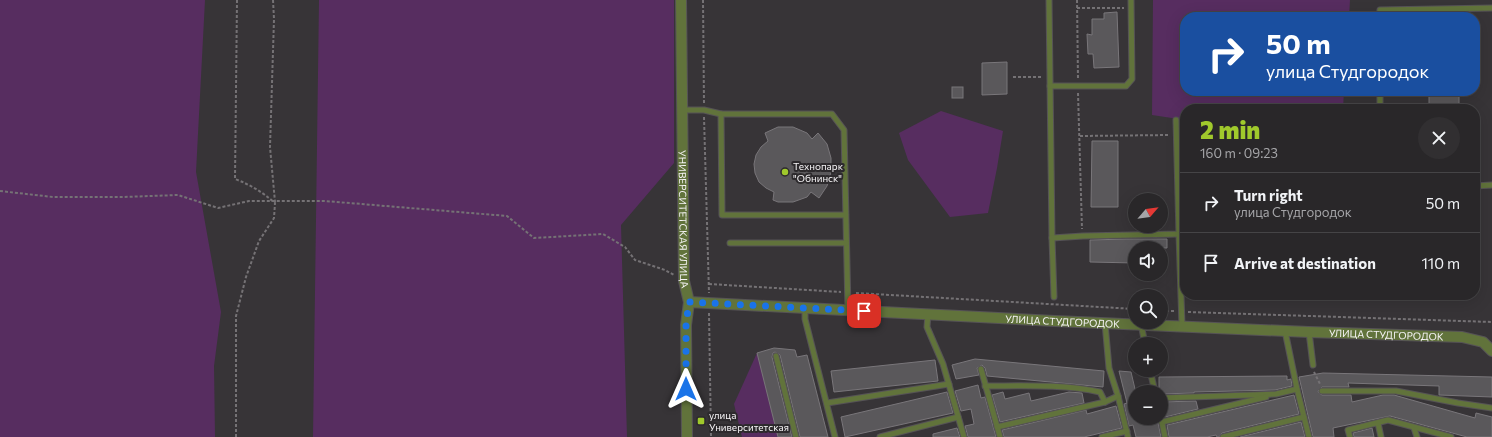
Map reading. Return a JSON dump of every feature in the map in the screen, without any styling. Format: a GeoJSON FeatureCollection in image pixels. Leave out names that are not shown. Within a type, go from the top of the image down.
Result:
{"type":"FeatureCollection","features":[{"type":"Feature","properties":{"kind":"street","name":"УНИВЕРСИТЕТСКАЯ УЛИЦА"},"geometry":{"type":"LineString","coordinates":[[681,0],[684,281],[689,302],[686,325],[687,437]]}},
{"type":"Feature","properties":{"kind":"street","name":"УЛИЦА СТУДГОРОДОК"},"geometry":{"type":"LineString","coordinates":[[689,302],[1128,323]]}},
{"type":"Feature","properties":{"kind":"street","name":"УЛИЦА СТУДГОРОДОК"},"geometry":{"type":"LineString","coordinates":[[1168,325],[1462,337],[1483,342],[1492,351]]}},
{"type":"Feature","properties":{"kind":"lane"},"geometry":{"type":"LineString","coordinates":[[1049,0],[1054,297]]}},
{"type":"Feature","properties":{"kind":"lane"},"geometry":{"type":"LineString","coordinates":[[1050,86],[1126,86],[1132,79],[1131,0]]}},
{"type":"Feature","properties":{"kind":"lane"},"geometry":{"type":"LineString","coordinates":[[1380,12],[1380,10],[1492,8]]}},
{"type":"Feature","properties":{"kind":"lane"},"geometry":{"type":"LineString","coordinates":[[683,110],[704,110],[721,114],[832,114],[844,130],[848,310]]}},
{"type":"Feature","properties":{"kind":"lane"},"geometry":{"type":"LineString","coordinates":[[721,114],[722,215],[846,215]]}},
{"type":"Feature","properties":{"kind":"lane"},"geometry":{"type":"LineString","coordinates":[[1176,120],[1180,260]]}},
{"type":"Feature","properties":{"kind":"lane"},"geometry":{"type":"LineString","coordinates":[[1480,186],[1492,185]]}},
{"type":"Feature","properties":{"kind":"lane"},"geometry":{"type":"LineString","coordinates":[[1052,238],[1179,234]]}},
{"type":"Feature","properties":{"kind":"lane"},"geometry":{"type":"LineString","coordinates":[[730,243],[846,243]]}},
{"type":"Feature","properties":{"kind":"lane"},"geometry":{"type":"LineString","coordinates":[[1182,300],[1182,326]]}},
{"type":"Feature","properties":{"kind":"lane"},"geometry":{"type":"LineString","coordinates":[[805,308],[805,320],[835,437]]}},
{"type":"Feature","properties":{"kind":"lane"},"geometry":{"type":"LineString","coordinates":[[928,314],[927,327],[943,364],[964,437]]}},
{"type":"Feature","properties":{"kind":"lane"},"geometry":{"type":"LineString","coordinates":[[1105,322],[1109,368],[1118,396],[1128,437]]}},
{"type":"Feature","properties":{"kind":"lane"},"geometry":{"type":"LineString","coordinates":[[1284,331],[1309,437]]}},
{"type":"Feature","properties":{"kind":"lane"},"geometry":{"type":"LineString","coordinates":[[1308,332],[1313,365]]}},
{"type":"Feature","properties":{"kind":"lane"},"geometry":{"type":"LineString","coordinates":[[776,356],[796,437]]}},
{"type":"Feature","properties":{"kind":"lane"},"geometry":{"type":"LineString","coordinates":[[981,369],[1000,437]]}},
{"type":"Feature","properties":{"kind":"lane"},"geometry":{"type":"LineString","coordinates":[[826,403],[949,384]]}},
{"type":"Feature","properties":{"kind":"lane"},"geometry":{"type":"LineString","coordinates":[[985,386],[1051,386],[1086,389],[1100,392],[1105,402]]}},
{"type":"Feature","properties":{"kind":"lane"},"geometry":{"type":"LineString","coordinates":[[1168,418],[1297,389]]}},
{"type":"Feature","properties":{"kind":"lane"},"geometry":{"type":"LineString","coordinates":[[1322,391],[1396,391],[1492,408]]}},
{"type":"Feature","properties":{"kind":"lane"},"geometry":{"type":"LineString","coordinates":[[1168,398],[1276,394]]}},
{"type":"Feature","properties":{"kind":"lane"},"geometry":{"type":"LineString","coordinates":[[997,427],[1105,402],[1118,396]]}},
{"type":"Feature","properties":{"kind":"lane"},"geometry":{"type":"LineString","coordinates":[[880,437],[958,417]]}},
{"type":"Feature","properties":{"kind":"lane"},"geometry":{"type":"LineString","coordinates":[[1223,437],[1304,417]]}},
{"type":"Feature","properties":{"kind":"lane"},"geometry":{"type":"LineString","coordinates":[[1350,437],[1348,430],[1388,420],[1451,437]]}},
{"type":"Feature","properties":{"kind":"lane"},"geometry":{"type":"LineString","coordinates":[[1378,423],[1381,437]]}},
{"type":"Feature","properties":{"kind":"lane"},"geometry":{"type":"LineString","coordinates":[[1162,425],[1165,437]]}},
{"type":"Feature","properties":{"kind":"lane"},"geometry":{"type":"LineString","coordinates":[[1414,428],[1417,437]]}},
{"type":"Feature","properties":{"kind":"lane"},"geometry":{"type":"LineString","coordinates":[[1102,437],[1126,431]]}},
{"type":"Feature","properties":{"kind":"path"},"geometry":{"type":"LineString","coordinates":[[237,0],[236,179],[252,185],[274,203]]}},
{"type":"Feature","properties":{"kind":"path"},"geometry":{"type":"LineString","coordinates":[[236,437],[236,316],[246,278],[259,241],[274,218],[270,147],[274,19],[273,0]]}},
{"type":"Feature","properties":{"kind":"path"},"geometry":{"type":"LineString","coordinates":[[703,0],[711,437]]}},
{"type":"Feature","properties":{"kind":"path"},"geometry":{"type":"LineString","coordinates":[[1077,0],[1083,236]]}},
{"type":"Feature","properties":{"kind":"path"},"geometry":{"type":"LineString","coordinates":[[1077,8],[1131,8]]}},
{"type":"Feature","properties":{"kind":"path"},"geometry":{"type":"LineString","coordinates":[[1080,136],[1176,135]]}},
{"type":"Feature","properties":{"kind":"path"},"geometry":{"type":"LineString","coordinates":[[0,190],[53,197],[123,197],[178,194],[218,208],[249,201],[274,203],[325,202],[507,216],[534,238],[603,234],[625,247],[635,260],[665,270],[684,281]]}},
{"type":"Feature","properties":{"kind":"path"},"geometry":{"type":"LineString","coordinates":[[709,284],[842,292]]}},
{"type":"Feature","properties":{"kind":"path"},"geometry":{"type":"LineString","coordinates":[[850,293],[1128,309]]}},
{"type":"Feature","properties":{"kind":"path"},"geometry":{"type":"LineString","coordinates":[[1168,311],[1492,322]]}},
{"type":"Feature","properties":{"kind":"path"},"geometry":{"type":"LineString","coordinates":[[1313,365],[1322,391]]}},
{"type":"Feature","properties":{"kind":"shaded area"},"geometry":{"type":"Polygon","coordinates":[[[0,0],[205,0],[196,172],[221,312],[214,366],[215,437],[0,437],[0,0]]]}},
{"type":"Feature","properties":{"kind":"shaded area"},"geometry":{"type":"Polygon","coordinates":[[[319,0],[674,0],[674,163],[621,225],[627,437],[313,437],[319,0]]]}},
{"type":"Feature","properties":{"kind":"shaded area"},"geometry":{"type":"Polygon","coordinates":[[[1153,0],[1350,0],[1349,12],[1180,12],[1180,96],[1344,96],[1343,104],[1180,104],[1180,119],[1152,115],[1153,0]]]}},
{"type":"Feature","properties":{"kind":"shaded area"},"geometry":{"type":"Polygon","coordinates":[[[941,111],[1003,131],[988,213],[950,217],[908,160],[899,133],[941,111]]]}},
{"type":"Feature","properties":{"kind":"shaded area"},"geometry":{"type":"Polygon","coordinates":[[[757,353],[778,437],[742,437],[734,404],[757,353]]]}},
{"type":"Feature","properties":{"kind":"building"},"geometry":{"type":"Polygon","coordinates":[[[1117,12],[1119,67],[1094,68],[1093,54],[1088,54],[1087,34],[1092,35],[1092,19],[1104,19],[1104,13],[1117,12]]]}},
{"type":"Feature","properties":{"kind":"building"},"geometry":{"type":"Polygon","coordinates":[[[1007,62],[1007,94],[982,95],[982,63],[1007,62]]]}},
{"type":"Feature","properties":{"kind":"building"},"geometry":{"type":"Polygon","coordinates":[[[952,87],[963,87],[963,98],[952,98],[952,87]]]}},
{"type":"Feature","properties":{"kind":"building"},"geometry":{"type":"Polygon","coordinates":[[[1429,96],[1459,96],[1459,104],[1429,104],[1429,96]]]}},
{"type":"Feature","properties":{"kind":"building"},"geometry":{"type":"Polygon","coordinates":[[[778,127],[793,127],[807,133],[812,139],[818,133],[827,144],[831,158],[831,172],[827,186],[819,198],[811,192],[807,197],[793,202],[778,202],[773,200],[774,192],[759,182],[755,173],[754,164],[756,155],[761,147],[768,141],[765,133],[778,127]]]}},
{"type":"Feature","properties":{"kind":"building"},"geometry":{"type":"Polygon","coordinates":[[[1092,141],[1118,141],[1118,207],[1091,207],[1092,141]]]}},
{"type":"Feature","properties":{"kind":"building"},"geometry":{"type":"Polygon","coordinates":[[[1167,239],[1167,241],[1128,241],[1128,263],[1090,262],[1090,240],[1167,239]]]}},
{"type":"Feature","properties":{"kind":"building"},"geometry":{"type":"Polygon","coordinates":[[[774,348],[795,350],[797,357],[807,355],[828,437],[800,437],[780,355],[775,352],[773,353],[772,357],[792,437],[778,437],[757,353],[774,348]]]}},
{"type":"Feature","properties":{"kind":"building"},"geometry":{"type":"Polygon","coordinates":[[[975,359],[1104,371],[1103,387],[987,376],[985,368],[982,365],[977,368],[979,375],[956,379],[952,365],[975,359]]]}},
{"type":"Feature","properties":{"kind":"building"},"geometry":{"type":"Polygon","coordinates":[[[935,360],[938,381],[834,392],[831,371],[935,360]]]}},
{"type":"Feature","properties":{"kind":"building"},"geometry":{"type":"Polygon","coordinates":[[[1119,371],[1128,372],[1128,377],[1132,377],[1134,385],[1128,385],[1128,422],[1124,404],[1127,403],[1119,371]]]}},
{"type":"Feature","properties":{"kind":"building"},"geometry":{"type":"Polygon","coordinates":[[[1323,373],[1492,377],[1492,397],[1439,395],[1439,386],[1348,383],[1349,387],[1322,387],[1318,391],[1322,395],[1351,395],[1352,402],[1383,395],[1394,395],[1475,418],[1476,413],[1492,417],[1492,437],[1467,437],[1390,416],[1333,428],[1334,437],[1313,437],[1299,377],[1323,373]]]}},
{"type":"Feature","properties":{"kind":"building"},"geometry":{"type":"Polygon","coordinates":[[[1287,376],[1287,380],[1291,379],[1292,386],[1275,390],[1168,394],[1168,385],[1159,385],[1159,377],[1287,376]]]}},
{"type":"Feature","properties":{"kind":"building"},"geometry":{"type":"Polygon","coordinates":[[[978,385],[981,398],[985,397],[996,437],[968,437],[965,426],[974,424],[971,409],[961,411],[955,391],[978,385]]]}},
{"type":"Feature","properties":{"kind":"building"},"geometry":{"type":"Polygon","coordinates":[[[947,392],[953,413],[845,437],[841,417],[947,392]]]}},
{"type":"Feature","properties":{"kind":"building"},"geometry":{"type":"Polygon","coordinates":[[[1003,392],[1005,399],[1029,393],[1031,401],[1069,392],[1082,393],[1084,403],[1000,422],[992,395],[1003,392]]]}},
{"type":"Feature","properties":{"kind":"building"},"geometry":{"type":"Polygon","coordinates":[[[1294,395],[1299,414],[1222,433],[1219,437],[1216,435],[1207,437],[1169,437],[1168,425],[1294,395]]]}},
{"type":"Feature","properties":{"kind":"building"},"geometry":{"type":"Polygon","coordinates":[[[1196,401],[1198,409],[1168,416],[1168,402],[1196,401]]]}},
{"type":"Feature","properties":{"kind":"building"},"geometry":{"type":"Polygon","coordinates":[[[1116,406],[1122,428],[1084,437],[1004,437],[1002,430],[1086,410],[1087,414],[1116,406]]]}},
{"type":"Feature","properties":{"kind":"building"},"geometry":{"type":"Polygon","coordinates":[[[1301,422],[1305,437],[1240,437],[1301,422]]]}},
{"type":"Feature","properties":{"kind":"building"},"geometry":{"type":"Polygon","coordinates":[[[1133,425],[1158,425],[1161,437],[1136,437],[1133,425]]]}},
{"type":"Feature","properties":{"kind":"building"},"geometry":{"type":"Polygon","coordinates":[[[957,428],[960,437],[933,437],[933,434],[957,428]]]}},
{"type":"Feature","properties":{"kind":"building"},"geometry":{"type":"Polygon","coordinates":[[[1372,428],[1374,437],[1354,437],[1353,433],[1372,428]]]}},
{"type":"Feature","properties":{"kind":"place","name":"Технопарк \"Обнинск\""},"geometry":{"type":"Point","coordinates":[785,172]}},
{"type":"Feature","properties":{"kind":"place","name":"улица Университетская"},"geometry":{"type":"Point","coordinates":[701,421]}},
{"type":"Feature","properties":{"kind":"route"},"geometry":{"type":"LineString","coordinates":[[686,389],[686,325],[689,302],[864,311]]}}]}
